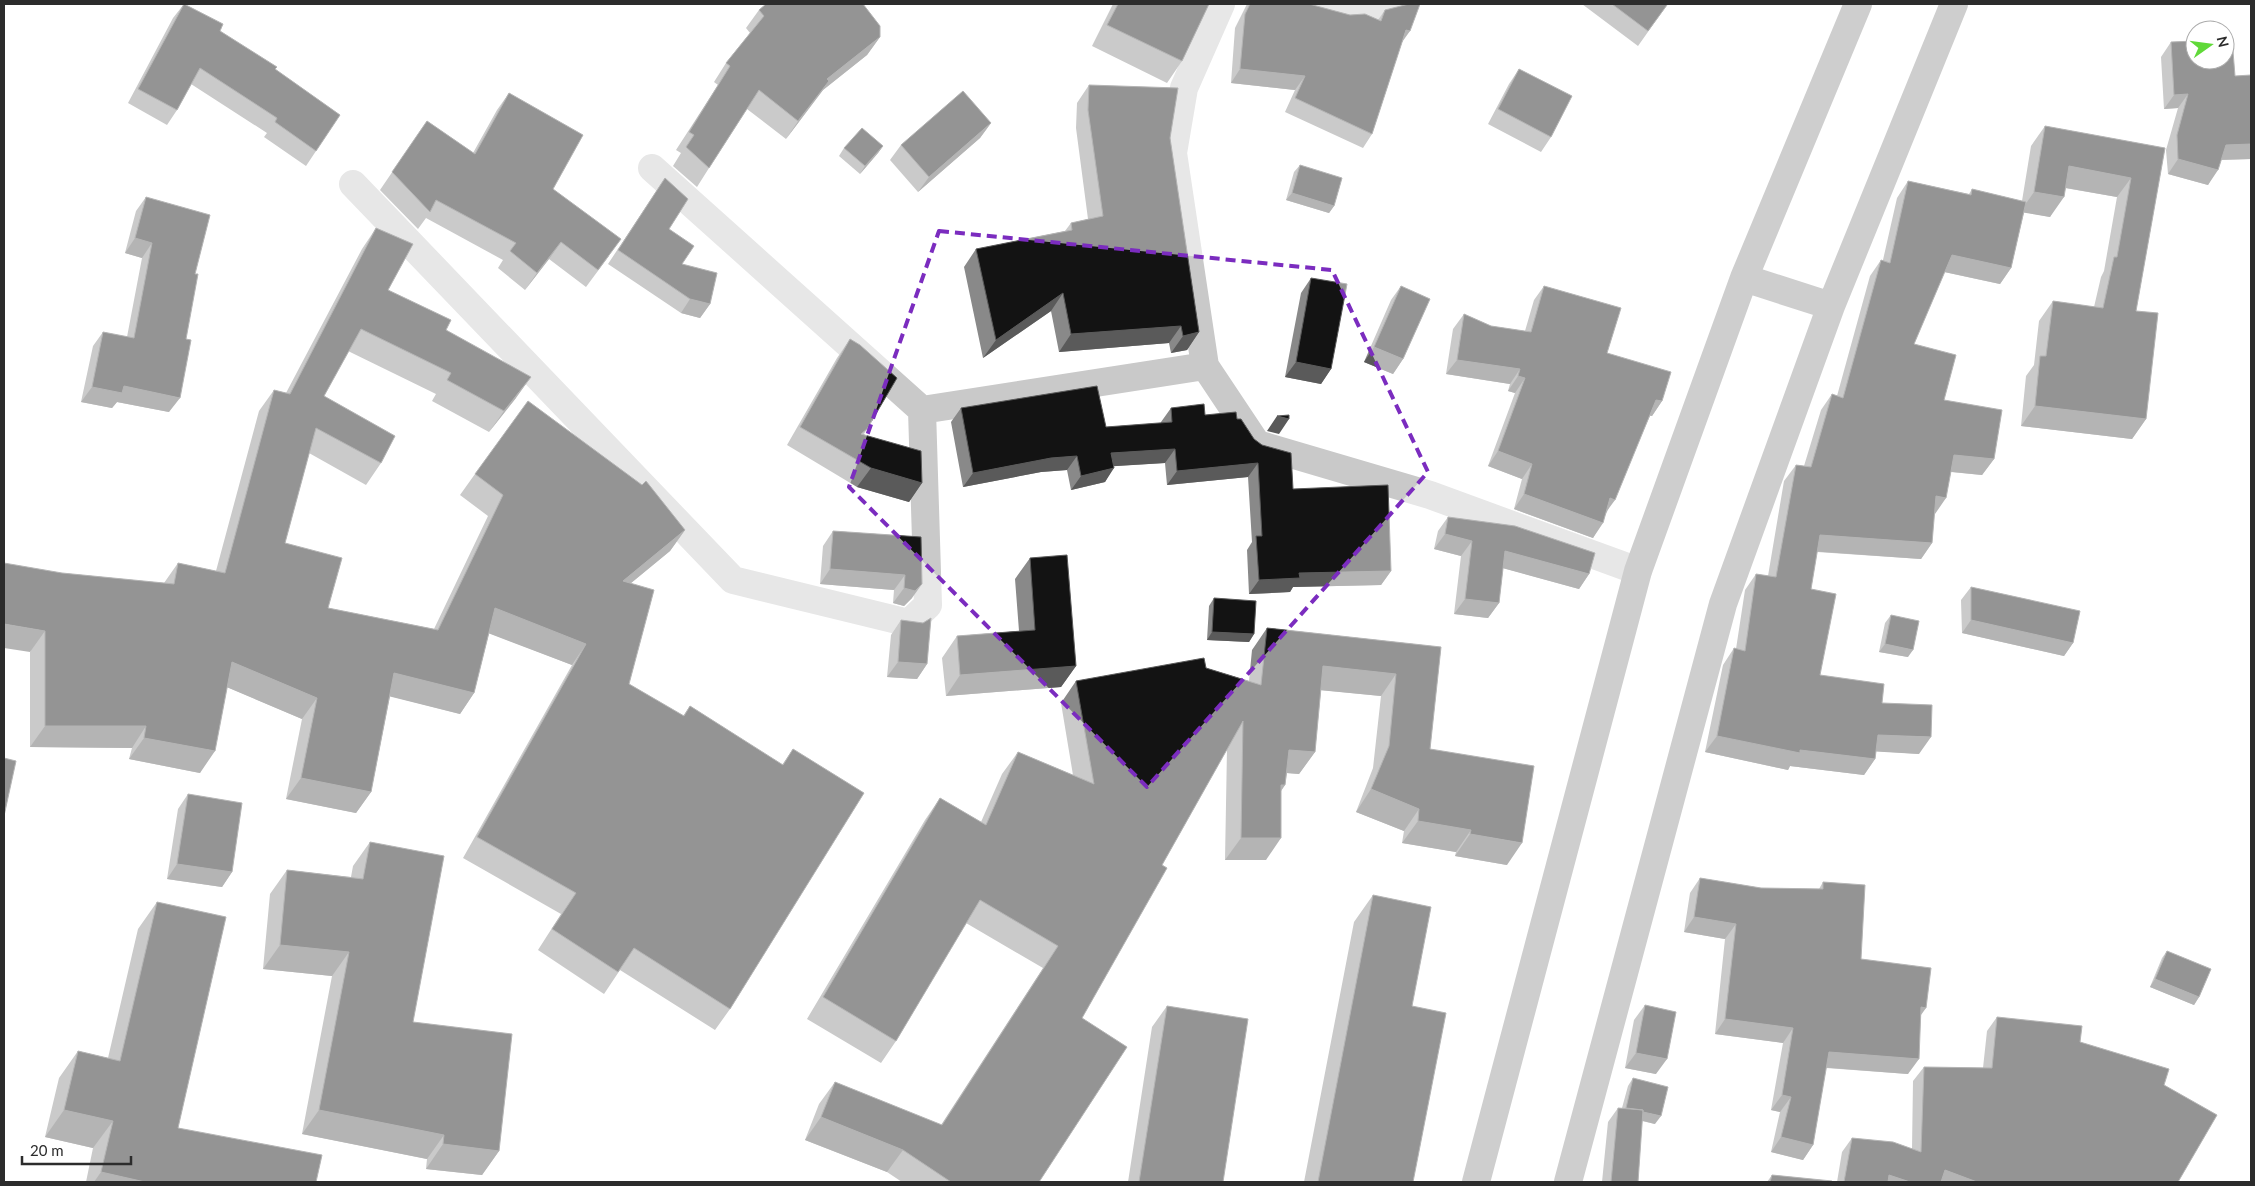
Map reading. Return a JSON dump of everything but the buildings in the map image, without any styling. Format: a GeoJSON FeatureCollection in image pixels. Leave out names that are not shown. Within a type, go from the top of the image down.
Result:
{"type":"FeatureCollection","features":[{"type":"Feature","properties":{"kind":"highway"},"geometry":{"type":"LineString","coordinates":[[1476,1182],[1638,571],[1744,278],[1858,4]]}},
{"type":"Feature","properties":{"kind":"highway"},"geometry":{"type":"LineString","coordinates":[[1568,1182],[1723,604],[1830,306],[1954,4]]}},
{"type":"Feature","properties":{"kind":"highway"},"geometry":{"type":"LineString","coordinates":[[1744,278],[1830,306]]}},
{"type":"Feature","properties":{"kind":"street"},"geometry":{"type":"LineString","coordinates":[[1221,4],[1184,88],[1173,154],[1204,366],[1257,444],[1430,495],[1638,571]]}},
{"type":"Feature","properties":{"kind":"street"},"geometry":{"type":"LineString","coordinates":[[1306,4],[1344,14],[1396,4]]}},
{"type":"Feature","properties":{"kind":"street"},"geometry":{"type":"LineString","coordinates":[[353,184],[733,580],[909,623],[928,605],[922,410],[652,168]]}},
{"type":"Feature","properties":{"kind":"street"},"geometry":{"type":"LineString","coordinates":[[922,410],[1204,366]]}},
{"type":"Feature","properties":{"kind":"highlighted area"},"geometry":{"type":"Polygon","coordinates":[[[939,231],[1332,270],[1428,472],[1147,787],[849,487],[939,231]]]}}]}
